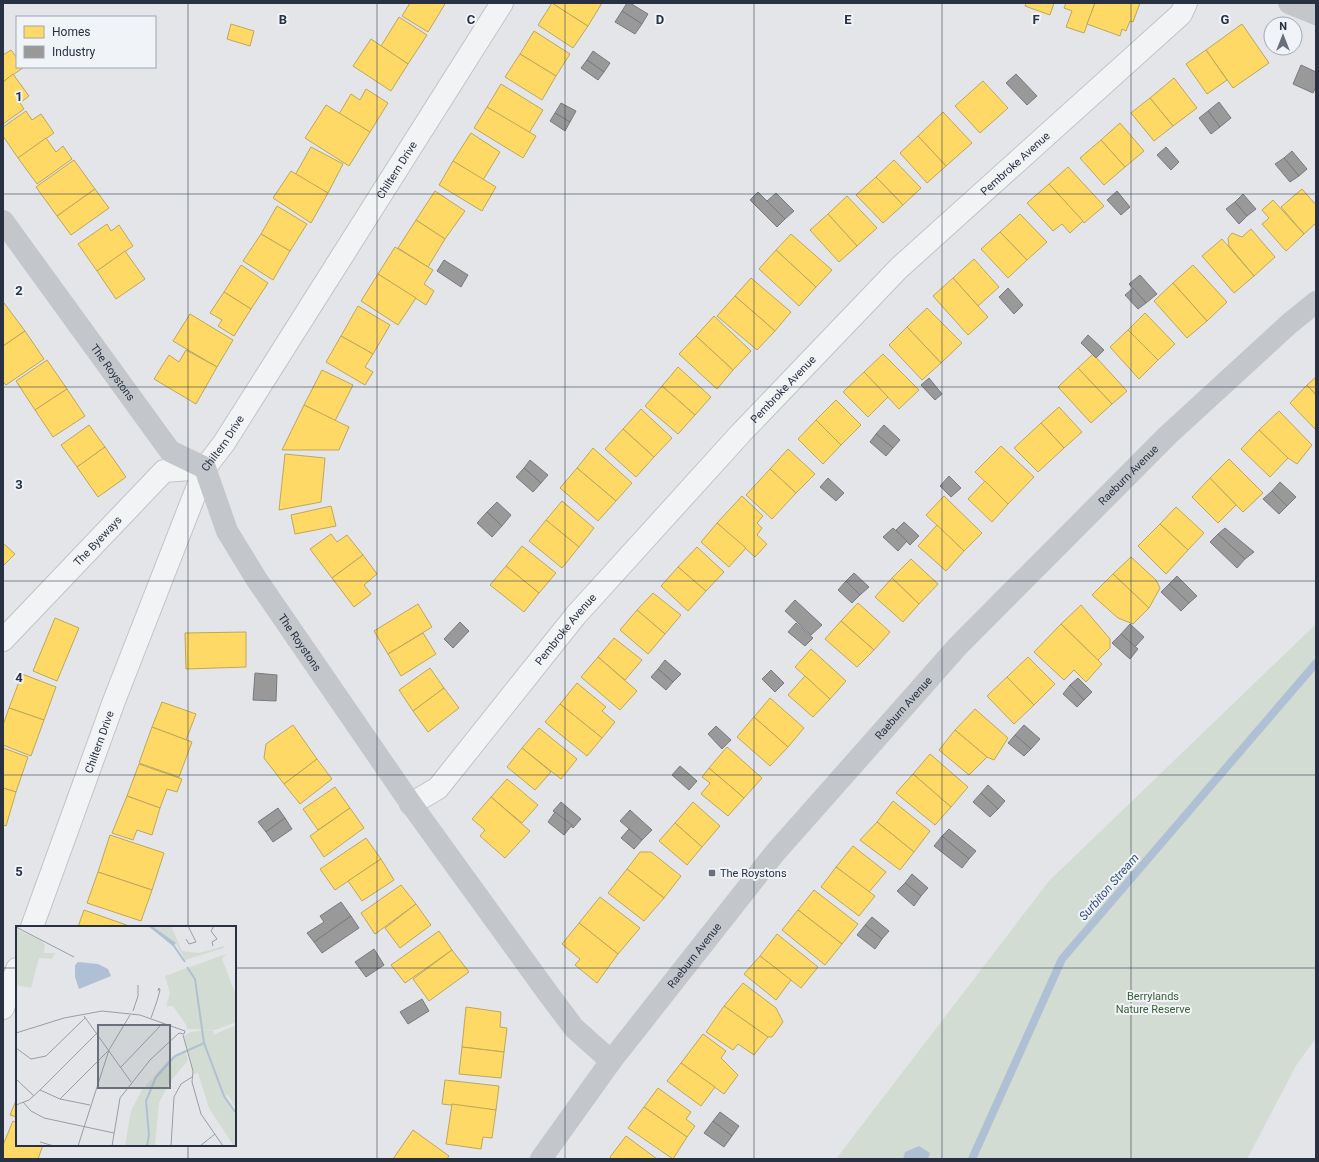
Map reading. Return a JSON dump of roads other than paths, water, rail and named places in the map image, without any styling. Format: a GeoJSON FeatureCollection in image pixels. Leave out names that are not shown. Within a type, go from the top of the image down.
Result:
{"type":"FeatureCollection","features":[{"type":"Feature","properties":{"kind":"street","name":"Chiltern Drive"},"geometry":{"type":"LineString","coordinates":[[32,926],[114,701],[205,468],[224,443],[502,3]]}},
{"type":"Feature","properties":{"kind":"street","name":"Pembroke Avenue"},"geometry":{"type":"LineString","coordinates":[[411,804],[438,788],[576,615],[741,433],[899,268],[1181,14],[1186,3]]}},
{"type":"Feature","properties":{"kind":"street"},"geometry":{"type":"LineString","coordinates":[[1289,3],[1316,14]]}},
{"type":"Feature","properties":{"kind":"street","name":"The Roystons"},"geometry":{"type":"LineString","coordinates":[[3,221],[170,451],[205,468],[227,531],[257,580],[411,804],[574,1028],[611,1061]]}},
{"type":"Feature","properties":{"kind":"street","name":"Raeburn Avenue"},"geometry":{"type":"LineString","coordinates":[[541,1159],[611,1061],[774,854],[958,646],[1168,435],[1289,324],[1316,302]]}},
{"type":"Feature","properties":{"kind":"street","name":"The Byeways"},"geometry":{"type":"LineString","coordinates":[[3,640],[164,471],[205,468]]}},
{"type":"Feature","properties":{"kind":"street"},"geometry":{"type":"LineString","coordinates":[[3,1008],[16,972]]}},
{"type":"Feature","properties":{"kind":"water"},"geometry":{"type":"Polygon","coordinates":[[[919,1146],[930,1153],[928,1159],[903,1159],[905,1152],[919,1146]]]}},
{"type":"Feature","properties":{"kind":"waterway","name":"Surbiton Stream"},"geometry":{"type":"LineString","coordinates":[[972,1159],[1062,959],[1316,663]]}},
{"type":"Feature","properties":{"kind":"place","name":"The Roystons"},"geometry":{"type":"Point","coordinates":[712,873]}},
{"type":"Feature","properties":{"kind":"park label","name":"Berrylands Nature Reserve"},"geometry":{"type":"Point","coordinates":[1153,1002]}}]}
